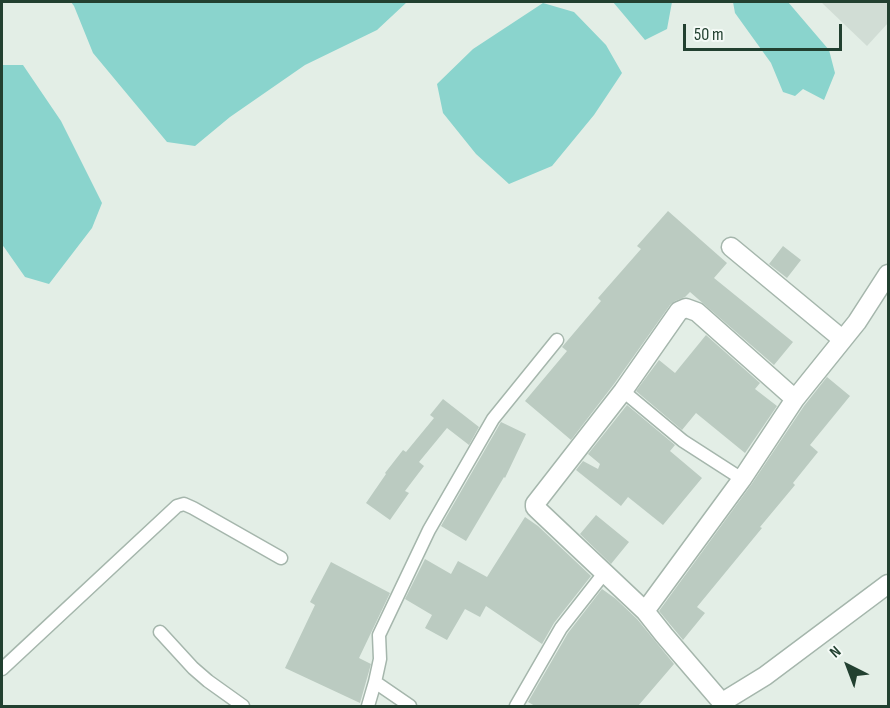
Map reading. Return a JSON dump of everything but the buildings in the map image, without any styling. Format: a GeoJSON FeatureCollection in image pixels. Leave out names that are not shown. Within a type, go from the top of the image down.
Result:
{"type":"FeatureCollection","features":[{"type":"Feature","properties":{"kind":"street"},"geometry":{"type":"LineString","coordinates":[[731,247],[842,339]]}},
{"type":"Feature","properties":{"kind":"street"},"geometry":{"type":"LineString","coordinates":[[645,611],[742,479],[795,399],[857,321],[888,274]]}},
{"type":"Feature","properties":{"kind":"street"},"geometry":{"type":"LineString","coordinates":[[795,399],[697,312],[686,308],[679,311],[623,391],[534,507],[645,611],[722,705],[765,676],[888,584]]}},
{"type":"Feature","properties":{"kind":"lane"},"geometry":{"type":"LineString","coordinates":[[368,706],[380,659],[379,635],[429,531],[493,419],[557,340]]}},
{"type":"Feature","properties":{"kind":"lane"},"geometry":{"type":"LineString","coordinates":[[623,391],[683,441],[742,479]]}},
{"type":"Feature","properties":{"kind":"lane"},"geometry":{"type":"LineString","coordinates":[[2,669],[177,506],[184,504],[193,508],[281,558]]}},
{"type":"Feature","properties":{"kind":"lane"},"geometry":{"type":"LineString","coordinates":[[516,706],[561,628],[605,572]]}},
{"type":"Feature","properties":{"kind":"lane"},"geometry":{"type":"LineString","coordinates":[[160,632],[193,668],[243,706]]}},
{"type":"Feature","properties":{"kind":"lane"},"geometry":{"type":"LineString","coordinates":[[375,682],[410,706]]}},
{"type":"Feature","properties":{"kind":"shaded area"},"geometry":{"type":"Polygon","coordinates":[[[821,2],[888,2],[888,23],[867,46],[821,2]]]}},
{"type":"Feature","properties":{"kind":"water"},"geometry":{"type":"Polygon","coordinates":[[[71,2],[407,2],[377,30],[305,65],[230,117],[195,146],[167,142],[93,53],[71,2]]]}},
{"type":"Feature","properties":{"kind":"water"},"geometry":{"type":"Polygon","coordinates":[[[613,2],[672,2],[667,29],[645,40],[613,2]]]}},
{"type":"Feature","properties":{"kind":"water"},"geometry":{"type":"Polygon","coordinates":[[[733,2],[788,2],[829,50],[835,73],[824,100],[803,89],[795,96],[783,92],[771,63],[735,13],[733,2]]]}},
{"type":"Feature","properties":{"kind":"water"},"geometry":{"type":"Polygon","coordinates":[[[543,3],[574,12],[606,45],[622,73],[594,115],[552,166],[509,184],[476,154],[443,113],[437,84],[473,49],[543,3]]]}},
{"type":"Feature","properties":{"kind":"water"},"geometry":{"type":"Polygon","coordinates":[[[2,65],[23,65],[61,121],[102,203],[92,228],[49,284],[25,277],[2,245],[2,65]]]}}]}
